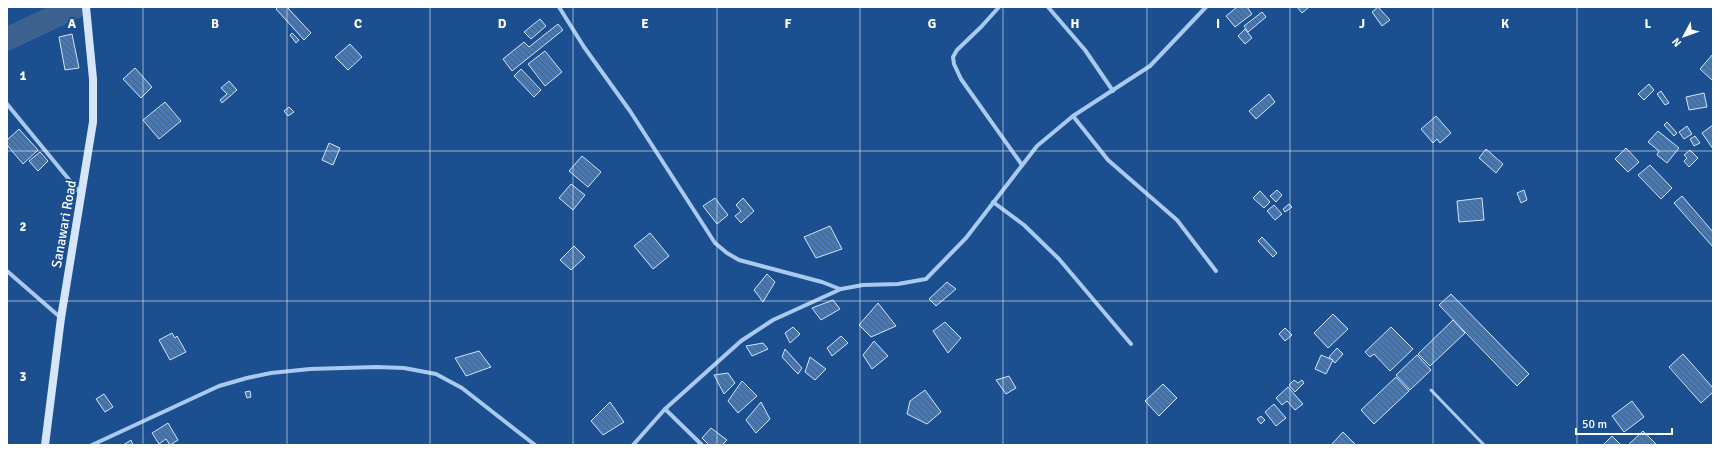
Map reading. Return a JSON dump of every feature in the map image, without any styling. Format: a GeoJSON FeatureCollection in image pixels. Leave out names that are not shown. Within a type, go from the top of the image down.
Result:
{"type":"FeatureCollection","features":[{"type":"Feature","properties":{"kind":"street","name":"Sanawari Road"},"geometry":{"type":"LineString","coordinates":[[45,445],[61,318],[93,122],[93,79],[86,7]]}},
{"type":"Feature","properties":{"kind":"street"},"geometry":{"type":"LineString","coordinates":[[559,7],[584,47],[630,111],[715,243],[727,253],[739,260],[802,278],[822,282],[841,289]]}},
{"type":"Feature","properties":{"kind":"street"},"geometry":{"type":"LineString","coordinates":[[999,7],[957,50],[953,57],[954,64],[969,90],[1022,165]]}},
{"type":"Feature","properties":{"kind":"street"},"geometry":{"type":"LineString","coordinates":[[1048,7],[1085,50],[1113,91]]}},
{"type":"Feature","properties":{"kind":"street"},"geometry":{"type":"LineString","coordinates":[[633,445],[665,409],[748,337],[773,320],[841,289],[863,285],[898,284],[926,279],[966,238],[1037,146],[1073,116],[1150,66],[1206,7]]}},
{"type":"Feature","properties":{"kind":"street"},"geometry":{"type":"LineString","coordinates":[[7,104],[82,195]]}},
{"type":"Feature","properties":{"kind":"street"},"geometry":{"type":"LineString","coordinates":[[1073,116],[1108,160],[1177,220],[1216,270]]}},
{"type":"Feature","properties":{"kind":"street"},"geometry":{"type":"LineString","coordinates":[[993,202],[1024,225],[1059,260],[1131,344]]}},
{"type":"Feature","properties":{"kind":"street"},"geometry":{"type":"LineString","coordinates":[[7,271],[61,318]]}},
{"type":"Feature","properties":{"kind":"street"},"geometry":{"type":"LineString","coordinates":[[92,445],[219,386],[247,378],[271,373],[310,369],[376,367],[404,368],[436,374],[462,388],[511,424],[535,445]]}},
{"type":"Feature","properties":{"kind":"street"},"geometry":{"type":"LineString","coordinates":[[665,409],[702,445]]}},
{"type":"Feature","properties":{"kind":"lane"},"geometry":{"type":"LineString","coordinates":[[1432,390],[1484,445]]}},
{"type":"Feature","properties":{"kind":"building"},"geometry":{"type":"Polygon","coordinates":[[[278,7],[287,7],[311,33],[304,40],[276,9],[278,7]]]}},
{"type":"Feature","properties":{"kind":"building"},"geometry":{"type":"Polygon","coordinates":[[[1237,7],[1247,7],[1252,14],[1235,27],[1226,16],[1237,7]]]}},
{"type":"Feature","properties":{"kind":"building"},"geometry":{"type":"Polygon","coordinates":[[[1297,7],[1307,7],[1308,8],[1302,13],[1297,7]]]}},
{"type":"Feature","properties":{"kind":"building"},"geometry":{"type":"Polygon","coordinates":[[[1378,7],[1390,20],[1382,26],[1372,12],[1378,7]]]}},
{"type":"Feature","properties":{"kind":"building"},"geometry":{"type":"Polygon","coordinates":[[[1262,12],[1266,17],[1248,32],[1244,26],[1262,12]]]}},
{"type":"Feature","properties":{"kind":"building"},"geometry":{"type":"Polygon","coordinates":[[[540,19],[546,26],[531,39],[524,32],[540,19]]]}},
{"type":"Feature","properties":{"kind":"building"},"geometry":{"type":"Polygon","coordinates":[[[558,24],[563,30],[512,71],[503,59],[524,42],[529,47],[558,24]]]}},
{"type":"Feature","properties":{"kind":"building"},"geometry":{"type":"Polygon","coordinates":[[[1245,29],[1252,38],[1245,44],[1238,36],[1245,29]]]}},
{"type":"Feature","properties":{"kind":"building"},"geometry":{"type":"Polygon","coordinates":[[[292,33],[299,40],[296,43],[290,35],[292,33]]]}},
{"type":"Feature","properties":{"kind":"building"},"geometry":{"type":"Polygon","coordinates":[[[72,34],[79,68],[65,70],[59,37],[72,34]]]}},
{"type":"Feature","properties":{"kind":"building"},"geometry":{"type":"Polygon","coordinates":[[[350,44],[362,57],[348,70],[335,57],[350,44]]]}},
{"type":"Feature","properties":{"kind":"building"},"geometry":{"type":"Polygon","coordinates":[[[545,51],[562,72],[545,86],[528,64],[545,51]]]}},
{"type":"Feature","properties":{"kind":"building"},"geometry":{"type":"Polygon","coordinates":[[[1713,54],[1713,79],[1712,80],[1700,69],[1713,54]]]}},
{"type":"Feature","properties":{"kind":"building"},"geometry":{"type":"Polygon","coordinates":[[[135,68],[152,87],[141,98],[123,79],[135,68]]]}},
{"type":"Feature","properties":{"kind":"building"},"geometry":{"type":"Polygon","coordinates":[[[521,69],[541,90],[534,97],[514,76],[521,69]]]}},
{"type":"Feature","properties":{"kind":"building"},"geometry":{"type":"Polygon","coordinates":[[[229,81],[237,90],[222,103],[220,100],[227,94],[221,88],[229,81]]]}},
{"type":"Feature","properties":{"kind":"building"},"geometry":{"type":"Polygon","coordinates":[[[1649,84],[1654,90],[1644,100],[1638,94],[1649,84]]]}},
{"type":"Feature","properties":{"kind":"building"},"geometry":{"type":"Polygon","coordinates":[[[1661,91],[1669,103],[1665,105],[1657,94],[1661,91]]]}},
{"type":"Feature","properties":{"kind":"building"},"geometry":{"type":"Polygon","coordinates":[[[1704,93],[1707,107],[1689,110],[1686,97],[1704,93]]]}},
{"type":"Feature","properties":{"kind":"building"},"geometry":{"type":"Polygon","coordinates":[[[1269,94],[1275,102],[1256,119],[1249,111],[1269,94]]]}},
{"type":"Feature","properties":{"kind":"building"},"geometry":{"type":"Polygon","coordinates":[[[165,102],[181,121],[159,139],[143,120],[165,102]]]}},
{"type":"Feature","properties":{"kind":"building"},"geometry":{"type":"Polygon","coordinates":[[[289,107],[294,112],[288,116],[284,111],[289,107]]]}},
{"type":"Feature","properties":{"kind":"building"},"geometry":{"type":"Polygon","coordinates":[[[1436,116],[1451,133],[1440,143],[1437,139],[1433,143],[1421,129],[1436,116]]]}},
{"type":"Feature","properties":{"kind":"building"},"geometry":{"type":"Polygon","coordinates":[[[1667,122],[1677,133],[1674,136],[1664,125],[1667,122]]]}},
{"type":"Feature","properties":{"kind":"building"},"geometry":{"type":"Polygon","coordinates":[[[1713,125],[1713,149],[1702,133],[1713,125]]]}},
{"type":"Feature","properties":{"kind":"building"},"geometry":{"type":"Polygon","coordinates":[[[1687,126],[1692,134],[1684,139],[1679,132],[1687,126]]]}},
{"type":"Feature","properties":{"kind":"building"},"geometry":{"type":"Polygon","coordinates":[[[19,129],[38,150],[23,164],[7,145],[7,140],[19,129]]]}},
{"type":"Feature","properties":{"kind":"building"},"geometry":{"type":"Polygon","coordinates":[[[1658,131],[1679,148],[1667,163],[1657,155],[1659,151],[1648,142],[1658,131]]]}},
{"type":"Feature","properties":{"kind":"building"},"geometry":{"type":"Polygon","coordinates":[[[1695,136],[1700,143],[1694,146],[1690,139],[1695,136]]]}},
{"type":"Feature","properties":{"kind":"building"},"geometry":{"type":"Polygon","coordinates":[[[329,143],[340,148],[333,165],[322,160],[329,143]]]}},
{"type":"Feature","properties":{"kind":"building"},"geometry":{"type":"Polygon","coordinates":[[[1626,148],[1639,162],[1628,172],[1615,159],[1626,148]]]}},
{"type":"Feature","properties":{"kind":"building"},"geometry":{"type":"Polygon","coordinates":[[[1486,149],[1503,164],[1496,173],[1479,158],[1486,149]]]}},
{"type":"Feature","properties":{"kind":"building"},"geometry":{"type":"Polygon","coordinates":[[[1690,150],[1698,158],[1689,167],[1684,161],[1687,158],[1684,155],[1690,150]]]}},
{"type":"Feature","properties":{"kind":"building"},"geometry":{"type":"Polygon","coordinates":[[[40,152],[48,161],[38,171],[29,161],[40,152]]]}},
{"type":"Feature","properties":{"kind":"building"},"geometry":{"type":"Polygon","coordinates":[[[582,156],[601,172],[588,187],[569,171],[582,156]]]}},
{"type":"Feature","properties":{"kind":"building"},"geometry":{"type":"Polygon","coordinates":[[[1650,165],[1672,188],[1661,199],[1638,175],[1650,165]]]}},
{"type":"Feature","properties":{"kind":"building"},"geometry":{"type":"Polygon","coordinates":[[[571,184],[585,195],[573,210],[559,198],[571,184]]]}},
{"type":"Feature","properties":{"kind":"building"},"geometry":{"type":"Polygon","coordinates":[[[1277,190],[1282,195],[1276,202],[1270,196],[1277,190]]]}},
{"type":"Feature","properties":{"kind":"building"},"geometry":{"type":"Polygon","coordinates":[[[1524,190],[1527,200],[1521,203],[1517,193],[1524,190]]]}},
{"type":"Feature","properties":{"kind":"building"},"geometry":{"type":"Polygon","coordinates":[[[1260,191],[1270,202],[1264,208],[1253,198],[1260,191]]]}},
{"type":"Feature","properties":{"kind":"building"},"geometry":{"type":"Polygon","coordinates":[[[1682,196],[1713,232],[1713,247],[1674,203],[1682,196]]]}},
{"type":"Feature","properties":{"kind":"building"},"geometry":{"type":"Polygon","coordinates":[[[715,198],[728,215],[717,224],[703,206],[715,198]]]}},
{"type":"Feature","properties":{"kind":"building"},"geometry":{"type":"Polygon","coordinates":[[[743,198],[754,211],[741,223],[735,216],[741,211],[736,205],[743,198]]]}},
{"type":"Feature","properties":{"kind":"building"},"geometry":{"type":"Polygon","coordinates":[[[1482,198],[1484,220],[1459,222],[1457,201],[1482,198]]]}},
{"type":"Feature","properties":{"kind":"building"},"geometry":{"type":"Polygon","coordinates":[[[1289,204],[1292,207],[1285,212],[1283,209],[1289,204]]]}},
{"type":"Feature","properties":{"kind":"building"},"geometry":{"type":"Polygon","coordinates":[[[1274,205],[1282,214],[1275,220],[1267,211],[1274,205]]]}},
{"type":"Feature","properties":{"kind":"building"},"geometry":{"type":"Polygon","coordinates":[[[830,226],[842,249],[816,258],[804,237],[830,226]]]}},
{"type":"Feature","properties":{"kind":"building"},"geometry":{"type":"Polygon","coordinates":[[[650,233],[669,256],[653,269],[634,246],[650,233]]]}},
{"type":"Feature","properties":{"kind":"building"},"geometry":{"type":"Polygon","coordinates":[[[1262,237],[1277,253],[1273,257],[1258,241],[1262,237]]]}},
{"type":"Feature","properties":{"kind":"building"},"geometry":{"type":"Polygon","coordinates":[[[574,246],[585,257],[571,270],[560,260],[574,246]]]}},
{"type":"Feature","properties":{"kind":"building"},"geometry":{"type":"Polygon","coordinates":[[[767,274],[775,282],[763,302],[754,290],[767,274]]]}},
{"type":"Feature","properties":{"kind":"building"},"geometry":{"type":"Polygon","coordinates":[[[947,282],[956,289],[936,306],[929,299],[947,282]]]}},
{"type":"Feature","properties":{"kind":"building"},"geometry":{"type":"Polygon","coordinates":[[[1451,294],[1529,374],[1517,386],[1439,305],[1451,294]]]}},
{"type":"Feature","properties":{"kind":"building"},"geometry":{"type":"Polygon","coordinates":[[[833,300],[840,309],[821,320],[812,308],[833,300]]]}},
{"type":"Feature","properties":{"kind":"building"},"geometry":{"type":"Polygon","coordinates":[[[878,303],[896,326],[871,337],[859,325],[878,303]]]}},
{"type":"Feature","properties":{"kind":"building"},"geometry":{"type":"Polygon","coordinates":[[[1333,314],[1348,329],[1328,348],[1314,333],[1333,314]]]}},
{"type":"Feature","properties":{"kind":"building"},"geometry":{"type":"Polygon","coordinates":[[[1453,320],[1465,333],[1430,366],[1418,354],[1453,320]]]}},
{"type":"Feature","properties":{"kind":"building"},"geometry":{"type":"Polygon","coordinates":[[[945,322],[961,338],[948,353],[933,331],[945,322]]]}},
{"type":"Feature","properties":{"kind":"building"},"geometry":{"type":"Polygon","coordinates":[[[793,327],[800,334],[790,343],[785,333],[793,327]]]}},
{"type":"Feature","properties":{"kind":"building"},"geometry":{"type":"Polygon","coordinates":[[[1391,327],[1413,349],[1390,371],[1374,354],[1370,357],[1365,352],[1391,327]]]}},
{"type":"Feature","properties":{"kind":"building"},"geometry":{"type":"Polygon","coordinates":[[[1285,328],[1292,335],[1285,341],[1279,334],[1285,328]]]}},
{"type":"Feature","properties":{"kind":"building"},"geometry":{"type":"Polygon","coordinates":[[[172,333],[175,338],[177,336],[186,352],[170,360],[159,340],[172,333]]]}},
{"type":"Feature","properties":{"kind":"building"},"geometry":{"type":"Polygon","coordinates":[[[841,336],[848,343],[832,356],[827,348],[841,336]]]}},
{"type":"Feature","properties":{"kind":"building"},"geometry":{"type":"Polygon","coordinates":[[[874,341],[888,356],[872,369],[863,355],[874,341]]]}},
{"type":"Feature","properties":{"kind":"building"},"geometry":{"type":"Polygon","coordinates":[[[763,343],[768,349],[752,356],[746,346],[763,343]]]}},
{"type":"Feature","properties":{"kind":"building"},"geometry":{"type":"Polygon","coordinates":[[[1337,348],[1343,354],[1335,363],[1329,357],[1337,348]]]}},
{"type":"Feature","properties":{"kind":"building"},"geometry":{"type":"Polygon","coordinates":[[[785,349],[802,368],[798,374],[782,357],[785,349]]]}},
{"type":"Feature","properties":{"kind":"building"},"geometry":{"type":"Polygon","coordinates":[[[479,351],[491,367],[466,376],[455,358],[479,351]]]}},
{"type":"Feature","properties":{"kind":"building"},"geometry":{"type":"Polygon","coordinates":[[[1683,354],[1713,388],[1713,392],[1701,403],[1669,367],[1683,354]]]}},
{"type":"Feature","properties":{"kind":"building"},"geometry":{"type":"Polygon","coordinates":[[[1321,355],[1333,360],[1326,374],[1315,369],[1321,355]]]}},
{"type":"Feature","properties":{"kind":"building"},"geometry":{"type":"Polygon","coordinates":[[[1417,355],[1431,370],[1410,390],[1396,375],[1417,355]]]}},
{"type":"Feature","properties":{"kind":"building"},"geometry":{"type":"Polygon","coordinates":[[[810,357],[826,369],[815,380],[805,372],[810,357]]]}},
{"type":"Feature","properties":{"kind":"building"},"geometry":{"type":"Polygon","coordinates":[[[728,373],[735,383],[724,394],[714,375],[728,373]]]}},
{"type":"Feature","properties":{"kind":"building"},"geometry":{"type":"Polygon","coordinates":[[[1009,376],[1016,388],[1006,394],[996,380],[1009,376]]]}},
{"type":"Feature","properties":{"kind":"building"},"geometry":{"type":"Polygon","coordinates":[[[1396,377],[1409,391],[1374,424],[1361,410],[1396,377]]]}},
{"type":"Feature","properties":{"kind":"building"},"geometry":{"type":"Polygon","coordinates":[[[1294,380],[1298,383],[1302,380],[1304,383],[1295,392],[1289,385],[1294,380]]]}},
{"type":"Feature","properties":{"kind":"building"},"geometry":{"type":"Polygon","coordinates":[[[742,381],[757,396],[738,413],[728,401],[742,381]]]}},
{"type":"Feature","properties":{"kind":"building"},"geometry":{"type":"Polygon","coordinates":[[[1163,384],[1177,398],[1159,416],[1145,401],[1163,384]]]}},
{"type":"Feature","properties":{"kind":"building"},"geometry":{"type":"Polygon","coordinates":[[[1288,387],[1303,404],[1295,410],[1287,401],[1282,405],[1276,398],[1288,387]]]}},
{"type":"Feature","properties":{"kind":"building"},"geometry":{"type":"Polygon","coordinates":[[[925,390],[941,412],[927,424],[907,414],[910,401],[925,390]]]}},
{"type":"Feature","properties":{"kind":"building"},"geometry":{"type":"Polygon","coordinates":[[[250,391],[251,397],[247,398],[245,392],[250,391]]]}},
{"type":"Feature","properties":{"kind":"building"},"geometry":{"type":"Polygon","coordinates":[[[104,394],[113,407],[105,412],[96,399],[104,394]]]}},
{"type":"Feature","properties":{"kind":"building"},"geometry":{"type":"Polygon","coordinates":[[[1632,401],[1644,417],[1624,432],[1612,416],[1632,401]]]}},
{"type":"Feature","properties":{"kind":"building"},"geometry":{"type":"Polygon","coordinates":[[[610,402],[624,422],[603,435],[591,421],[610,402]]]}},
{"type":"Feature","properties":{"kind":"building"},"geometry":{"type":"Polygon","coordinates":[[[761,402],[770,419],[756,433],[746,420],[761,402]]]}},
{"type":"Feature","properties":{"kind":"building"},"geometry":{"type":"Polygon","coordinates":[[[1274,404],[1286,418],[1276,426],[1265,412],[1274,404]]]}},
{"type":"Feature","properties":{"kind":"building"},"geometry":{"type":"Polygon","coordinates":[[[1261,416],[1265,420],[1261,424],[1257,419],[1261,416]]]}},
{"type":"Feature","properties":{"kind":"building"},"geometry":{"type":"Polygon","coordinates":[[[168,423],[178,440],[170,445],[166,439],[159,444],[152,433],[168,423]]]}},
{"type":"Feature","properties":{"kind":"building"},"geometry":{"type":"Polygon","coordinates":[[[711,428],[727,440],[722,445],[709,445],[702,438],[711,428]]]}},
{"type":"Feature","properties":{"kind":"building"},"geometry":{"type":"Polygon","coordinates":[[[1643,431],[1657,445],[1628,445],[1643,431]]]}},
{"type":"Feature","properties":{"kind":"building"},"geometry":{"type":"Polygon","coordinates":[[[1343,432],[1356,445],[1331,445],[1343,432]]]}},
{"type":"Feature","properties":{"kind":"building"},"geometry":{"type":"Polygon","coordinates":[[[1612,436],[1621,445],[1603,445],[1612,436]]]}},
{"type":"Feature","properties":{"kind":"building"},"geometry":{"type":"Polygon","coordinates":[[[131,440],[133,445],[123,445],[131,440]]]}},
{"type":"Feature","properties":{"kind":"waterway"},"geometry":{"type":"LineString","coordinates":[[7,39],[75,7]]}}]}
